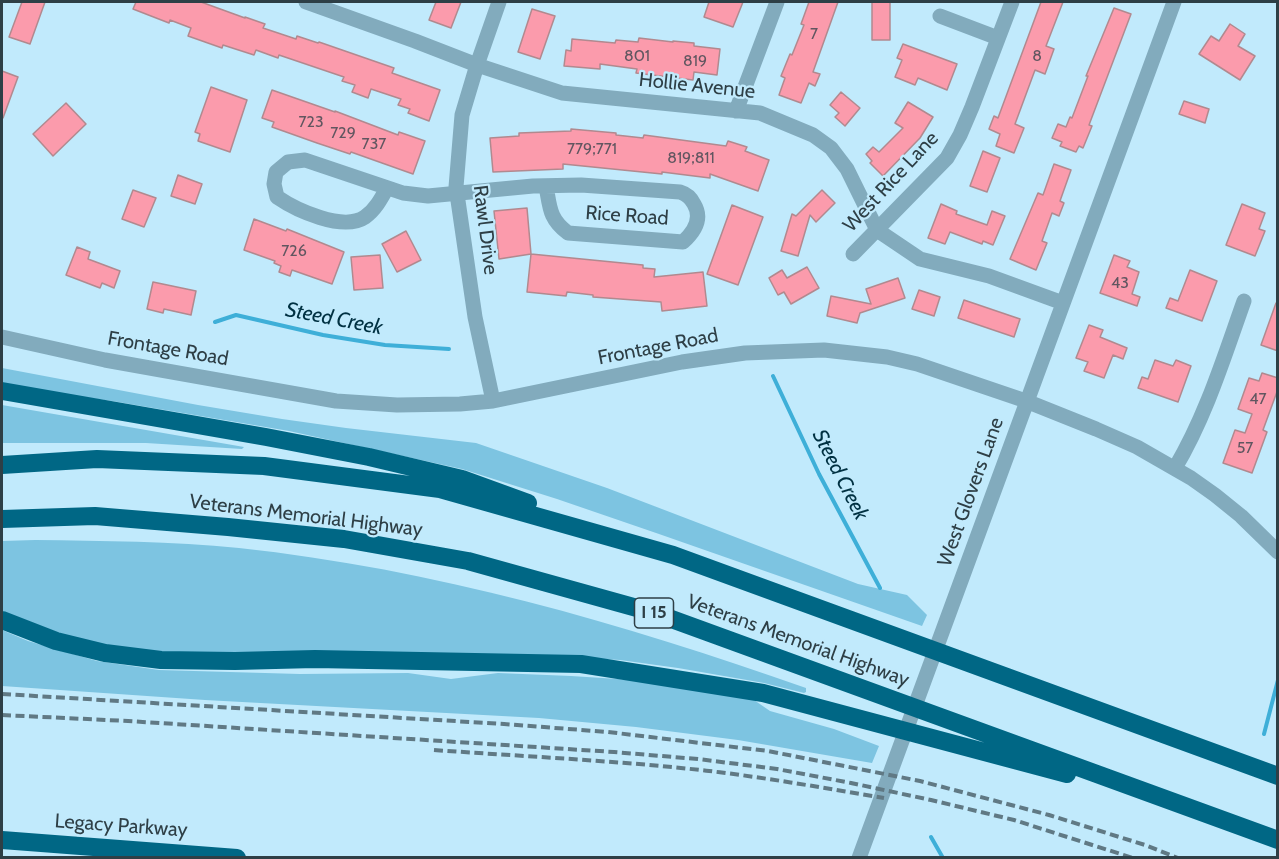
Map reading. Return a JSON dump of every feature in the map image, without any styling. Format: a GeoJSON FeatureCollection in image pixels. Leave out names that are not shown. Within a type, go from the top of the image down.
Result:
{"type":"FeatureCollection","features":[{"type":"Feature","properties":{"kind":"highway"},"geometry":{"type":"LineString","coordinates":[[2,391],[277,439],[451,476],[674,555]]}},
{"type":"Feature","properties":{"kind":"highway","name":"Veterans Memorial Highway"},"geometry":{"type":"LineString","coordinates":[[2,465],[97,459],[276,467],[440,489],[674,555],[1278,776]]}},
{"type":"Feature","properties":{"kind":"highway","name":"Veterans Memorial Highway"},"geometry":{"type":"LineString","coordinates":[[2,519],[95,516],[228,527],[344,539],[468,561],[655,613],[1278,840]]}},
{"type":"Feature","properties":{"kind":"highway"},"geometry":{"type":"LineString","coordinates":[[2,620],[56,641],[105,652],[161,660],[315,659],[581,664],[763,693],[1182,805]]}},
{"type":"Feature","properties":{"kind":"highway","name":"Legacy Parkway"},"geometry":{"type":"LineString","coordinates":[[2,840],[237,858]]}},
{"type":"Feature","properties":{"kind":"street","name":"Hollie Avenue"},"geometry":{"type":"LineString","coordinates":[[306,2],[340,7],[477,65],[562,93],[760,113],[813,135],[831,148],[848,169],[877,230]]}},
{"type":"Feature","properties":{"kind":"street","name":"Rawl Drive"},"geometry":{"type":"LineString","coordinates":[[494,401],[475,317],[456,187],[462,115],[499,2]]}},
{"type":"Feature","properties":{"kind":"street"},"geometry":{"type":"LineString","coordinates":[[736,111],[777,2]]}},
{"type":"Feature","properties":{"kind":"street","name":"West Rice Lane"},"geometry":{"type":"LineString","coordinates":[[853,254],[947,158],[968,116],[1012,2]]}},
{"type":"Feature","properties":{"kind":"street","name":"West Glovers Lane"},"geometry":{"type":"LineString","coordinates":[[859,858],[1174,2]]}},
{"type":"Feature","properties":{"kind":"street"},"geometry":{"type":"LineString","coordinates":[[940,16],[998,38]]}},
{"type":"Feature","properties":{"kind":"street","name":"Rice Road"},"geometry":{"type":"LineString","coordinates":[[387,188],[376,207],[363,219],[352,223],[331,221],[291,206],[277,197],[274,184],[276,172],[288,162],[305,160],[403,193],[428,196],[546,186],[581,185],[680,192],[691,199],[699,216],[695,229],[682,242],[568,233],[552,217],[546,186]]}},
{"type":"Feature","properties":{"kind":"street"},"geometry":{"type":"LineString","coordinates":[[877,230],[920,259],[989,276],[1063,303]]}},
{"type":"Feature","properties":{"kind":"street"},"geometry":{"type":"LineString","coordinates":[[1175,468],[1197,426],[1244,301]]}},
{"type":"Feature","properties":{"kind":"street","name":"Frontage Road"},"geometry":{"type":"LineString","coordinates":[[2,337],[105,360],[336,401],[397,405],[494,401],[682,362],[745,353],[824,350],[887,357],[917,364],[1026,402],[1151,454],[1191,478],[1224,502],[1278,552]]}},
{"type":"Feature","properties":{"kind":"shaded area"},"geometry":{"type":"Polygon","coordinates":[[[2,368],[282,419],[476,443],[607,488],[858,584],[907,595],[927,615],[922,626],[557,499],[462,469],[289,431],[112,401],[2,386],[2,368]]]}},
{"type":"Feature","properties":{"kind":"shaded area"},"geometry":{"type":"Polygon","coordinates":[[[2,405],[244,447],[242,449],[146,443],[2,443],[2,405]]]}},
{"type":"Feature","properties":{"kind":"shaded area"},"geometry":{"type":"Polygon","coordinates":[[[2,541],[137,542],[239,548],[312,557],[456,584],[527,601],[667,642],[806,688],[806,692],[678,668],[620,660],[540,655],[189,655],[111,646],[64,635],[2,611],[2,541]]]}},
{"type":"Feature","properties":{"kind":"shaded area"},"geometry":{"type":"Polygon","coordinates":[[[2,630],[28,641],[97,661],[159,670],[300,674],[408,673],[451,679],[498,673],[634,680],[754,700],[770,711],[834,729],[879,746],[872,763],[738,740],[539,718],[205,700],[2,686],[2,630]]]}},
{"type":"Feature","properties":{"kind":"building"},"geometry":{"type":"Polygon","coordinates":[[[22,2],[45,2],[30,44],[9,37],[22,2]]]}},
{"type":"Feature","properties":{"kind":"building"},"geometry":{"type":"Polygon","coordinates":[[[136,2],[201,2],[265,24],[263,28],[296,39],[297,36],[319,42],[394,68],[392,73],[440,90],[429,121],[408,113],[410,109],[398,105],[401,99],[371,89],[368,98],[352,92],[355,85],[342,81],[344,77],[279,55],[278,58],[256,50],[254,55],[223,45],[222,48],[188,36],[191,28],[170,20],[169,23],[133,9],[136,2]]]}},
{"type":"Feature","properties":{"kind":"building"},"geometry":{"type":"Polygon","coordinates":[[[436,2],[461,2],[451,28],[429,20],[436,2]]]}},
{"type":"Feature","properties":{"kind":"building"},"geometry":{"type":"Polygon","coordinates":[[[709,2],[743,2],[733,27],[704,17],[709,2]]]}},
{"type":"Feature","properties":{"kind":"building"},"geometry":{"type":"Polygon","coordinates":[[[809,2],[838,2],[813,72],[820,74],[815,86],[809,83],[801,103],[779,95],[785,78],[781,76],[804,25],[801,24],[809,2]]]}},
{"type":"Feature","properties":{"kind":"building"},"geometry":{"type":"Polygon","coordinates":[[[872,2],[890,2],[890,40],[872,40],[872,2]]]}},
{"type":"Feature","properties":{"kind":"building"},"geometry":{"type":"Polygon","coordinates":[[[1041,2],[1063,2],[1046,46],[1054,49],[1045,74],[1035,70],[1015,124],[1024,128],[1014,153],[996,146],[1000,134],[989,129],[994,116],[998,118],[1041,2]]]}},
{"type":"Feature","properties":{"kind":"building"},"geometry":{"type":"Polygon","coordinates":[[[1114,8],[1131,14],[1089,125],[1092,126],[1083,148],[1079,146],[1076,152],[1060,146],[1062,142],[1052,138],[1058,124],[1066,127],[1070,117],[1072,118],[1088,76],[1086,76],[1114,8]]]}},
{"type":"Feature","properties":{"kind":"building"},"geometry":{"type":"Polygon","coordinates":[[[532,9],[555,16],[540,59],[518,52],[532,9]]]}},
{"type":"Feature","properties":{"kind":"building"},"geometry":{"type":"Polygon","coordinates":[[[1230,24],[1245,34],[1238,46],[1255,56],[1240,80],[1199,54],[1211,36],[1219,41],[1230,24]]]}},
{"type":"Feature","properties":{"kind":"building"},"geometry":{"type":"Polygon","coordinates":[[[639,38],[694,43],[694,46],[720,49],[717,75],[694,72],[693,80],[636,73],[637,69],[600,64],[600,69],[564,66],[566,50],[571,51],[572,39],[615,43],[616,40],[638,42],[639,38]]]}},
{"type":"Feature","properties":{"kind":"building"},"geometry":{"type":"Polygon","coordinates":[[[903,44],[957,64],[947,90],[918,78],[915,85],[895,77],[902,60],[897,58],[903,44]]]}},
{"type":"Feature","properties":{"kind":"building"},"geometry":{"type":"Polygon","coordinates":[[[2,71],[18,77],[3,118],[2,118],[2,71]]]}},
{"type":"Feature","properties":{"kind":"building"},"geometry":{"type":"Polygon","coordinates":[[[211,87],[247,100],[230,152],[198,141],[200,134],[195,132],[211,87]]]}},
{"type":"Feature","properties":{"kind":"building"},"geometry":{"type":"Polygon","coordinates":[[[272,90],[398,135],[399,132],[425,141],[413,174],[272,127],[274,122],[262,118],[272,90]]]}},
{"type":"Feature","properties":{"kind":"building"},"geometry":{"type":"Polygon","coordinates":[[[841,92],[860,108],[845,126],[835,117],[839,113],[830,105],[841,92]]]}},
{"type":"Feature","properties":{"kind":"building"},"geometry":{"type":"Polygon","coordinates":[[[1184,101],[1209,109],[1205,123],[1179,114],[1184,101]]]}},
{"type":"Feature","properties":{"kind":"building"},"geometry":{"type":"Polygon","coordinates":[[[908,102],[933,117],[920,138],[883,176],[870,163],[872,161],[866,154],[873,147],[879,152],[903,128],[895,123],[908,102]]]}},
{"type":"Feature","properties":{"kind":"building"},"geometry":{"type":"Polygon","coordinates":[[[66,103],[86,124],[53,156],[33,134],[66,103]]]}},
{"type":"Feature","properties":{"kind":"building"},"geometry":{"type":"Polygon","coordinates":[[[571,129],[643,138],[644,135],[726,146],[728,141],[747,147],[745,151],[769,160],[758,191],[710,174],[710,178],[563,164],[563,169],[493,172],[490,138],[519,136],[519,133],[571,131],[571,129]]]}},
{"type":"Feature","properties":{"kind":"building"},"geometry":{"type":"Polygon","coordinates":[[[983,151],[1000,158],[987,192],[970,186],[983,151]]]}},
{"type":"Feature","properties":{"kind":"building"},"geometry":{"type":"Polygon","coordinates":[[[1054,164],[1071,170],[1060,201],[1064,203],[1059,216],[1052,213],[1042,241],[1047,243],[1036,270],[1010,259],[1038,193],[1043,195],[1054,164]]]}},
{"type":"Feature","properties":{"kind":"building"},"geometry":{"type":"Polygon","coordinates":[[[178,175],[202,184],[195,204],[171,196],[178,175]]]}},
{"type":"Feature","properties":{"kind":"building"},"geometry":{"type":"Polygon","coordinates":[[[133,190],[156,198],[144,227],[122,219],[133,190]]]}},
{"type":"Feature","properties":{"kind":"building"},"geometry":{"type":"Polygon","coordinates":[[[822,190],[835,203],[816,222],[810,215],[798,256],[781,251],[792,214],[796,216],[822,190]]]}},
{"type":"Feature","properties":{"kind":"building"},"geometry":{"type":"Polygon","coordinates":[[[941,204],[957,211],[956,214],[987,225],[992,211],[1005,216],[993,245],[983,241],[982,244],[950,232],[945,244],[928,238],[941,204]]]}},
{"type":"Feature","properties":{"kind":"building"},"geometry":{"type":"Polygon","coordinates":[[[1242,204],[1265,213],[1259,229],[1265,231],[1255,256],[1226,245],[1242,204]]]}},
{"type":"Feature","properties":{"kind":"building"},"geometry":{"type":"Polygon","coordinates":[[[732,205],[763,217],[738,285],[707,274],[732,205]]]}},
{"type":"Feature","properties":{"kind":"building"},"geometry":{"type":"Polygon","coordinates":[[[527,208],[531,254],[499,259],[494,211],[527,208]]]}},
{"type":"Feature","properties":{"kind":"building"},"geometry":{"type":"Polygon","coordinates":[[[254,219],[286,231],[287,229],[344,252],[332,284],[292,270],[290,276],[279,272],[281,266],[274,263],[275,261],[244,250],[254,219]]]}},
{"type":"Feature","properties":{"kind":"building"},"geometry":{"type":"Polygon","coordinates":[[[406,231],[421,260],[397,272],[382,244],[406,231]]]}},
{"type":"Feature","properties":{"kind":"building"},"geometry":{"type":"Polygon","coordinates":[[[77,247],[90,252],[88,259],[120,271],[114,288],[102,283],[100,288],[66,275],[77,247]]]}},
{"type":"Feature","properties":{"kind":"building"},"geometry":{"type":"Polygon","coordinates":[[[531,254],[643,265],[643,268],[655,269],[654,277],[703,272],[707,306],[662,311],[661,302],[593,297],[593,295],[567,292],[566,296],[527,292],[531,254]]]}},
{"type":"Feature","properties":{"kind":"building"},"geometry":{"type":"Polygon","coordinates":[[[380,255],[383,288],[354,290],[351,257],[380,255]]]}},
{"type":"Feature","properties":{"kind":"building"},"geometry":{"type":"Polygon","coordinates":[[[1114,255],[1130,261],[1127,267],[1139,272],[1132,294],[1140,297],[1137,306],[1100,293],[1114,255]]]}},
{"type":"Feature","properties":{"kind":"building"},"geometry":{"type":"Polygon","coordinates":[[[807,267],[819,288],[791,304],[784,292],[778,295],[769,278],[782,270],[787,278],[807,267]]]}},
{"type":"Feature","properties":{"kind":"building"},"geometry":{"type":"Polygon","coordinates":[[[1190,270],[1217,281],[1202,321],[1166,308],[1170,298],[1178,301],[1190,270]]]}},
{"type":"Feature","properties":{"kind":"building"},"geometry":{"type":"Polygon","coordinates":[[[898,278],[905,298],[860,313],[857,323],[827,316],[831,296],[871,304],[866,289],[898,278]]]}},
{"type":"Feature","properties":{"kind":"building"},"geometry":{"type":"Polygon","coordinates":[[[153,282],[196,291],[191,315],[164,309],[163,313],[147,309],[153,282]]]}},
{"type":"Feature","properties":{"kind":"building"},"geometry":{"type":"Polygon","coordinates":[[[919,290],[940,297],[934,316],[912,309],[919,290]]]}},
{"type":"Feature","properties":{"kind":"building"},"geometry":{"type":"Polygon","coordinates":[[[964,300],[1020,319],[1014,337],[958,318],[964,300]]]}},
{"type":"Feature","properties":{"kind":"building"},"geometry":{"type":"Polygon","coordinates":[[[1276,303],[1278,303],[1278,351],[1261,345],[1276,303]]]}},
{"type":"Feature","properties":{"kind":"building"},"geometry":{"type":"Polygon","coordinates":[[[1089,325],[1103,330],[1100,337],[1127,348],[1123,359],[1113,355],[1104,378],[1084,371],[1088,362],[1076,358],[1089,325]]]}},
{"type":"Feature","properties":{"kind":"building"},"geometry":{"type":"Polygon","coordinates":[[[1155,360],[1173,366],[1176,360],[1191,366],[1178,402],[1138,388],[1142,377],[1148,379],[1155,360]]]}},
{"type":"Feature","properties":{"kind":"building"},"geometry":{"type":"Polygon","coordinates":[[[1262,373],[1278,378],[1278,389],[1263,430],[1267,432],[1252,473],[1223,463],[1235,430],[1245,433],[1252,414],[1238,409],[1249,378],[1259,381],[1262,373]]]}},
{"type":"Feature","properties":{"kind":"waterway","name":"Steed Creek"},"geometry":{"type":"LineString","coordinates":[[215,322],[236,315],[323,335],[385,345],[449,349]]}},
{"type":"Feature","properties":{"kind":"waterway","name":"Steed Creek"},"geometry":{"type":"LineString","coordinates":[[773,376],[819,474],[880,588]]}},
{"type":"Feature","properties":{"kind":"waterway"},"geometry":{"type":"LineString","coordinates":[[1264,734],[1278,680]]}},
{"type":"Feature","properties":{"kind":"waterway","name":"Steed Creek"},"geometry":{"type":"LineString","coordinates":[[931,837],[943,858]]}},
{"type":"Feature","properties":{"kind":"railway"},"geometry":{"type":"LineString","coordinates":[[2,694],[504,724],[608,732],[768,751],[920,781],[1049,815],[1145,845],[1178,858]]}},
{"type":"Feature","properties":{"kind":"railway"},"geometry":{"type":"LineString","coordinates":[[2,715],[128,721],[698,759],[777,769],[931,800],[1014,820],[1133,858]]}},
{"type":"Feature","properties":{"kind":"railway"},"geometry":{"type":"LineString","coordinates":[[434,750],[690,769],[884,798]]}}]}
